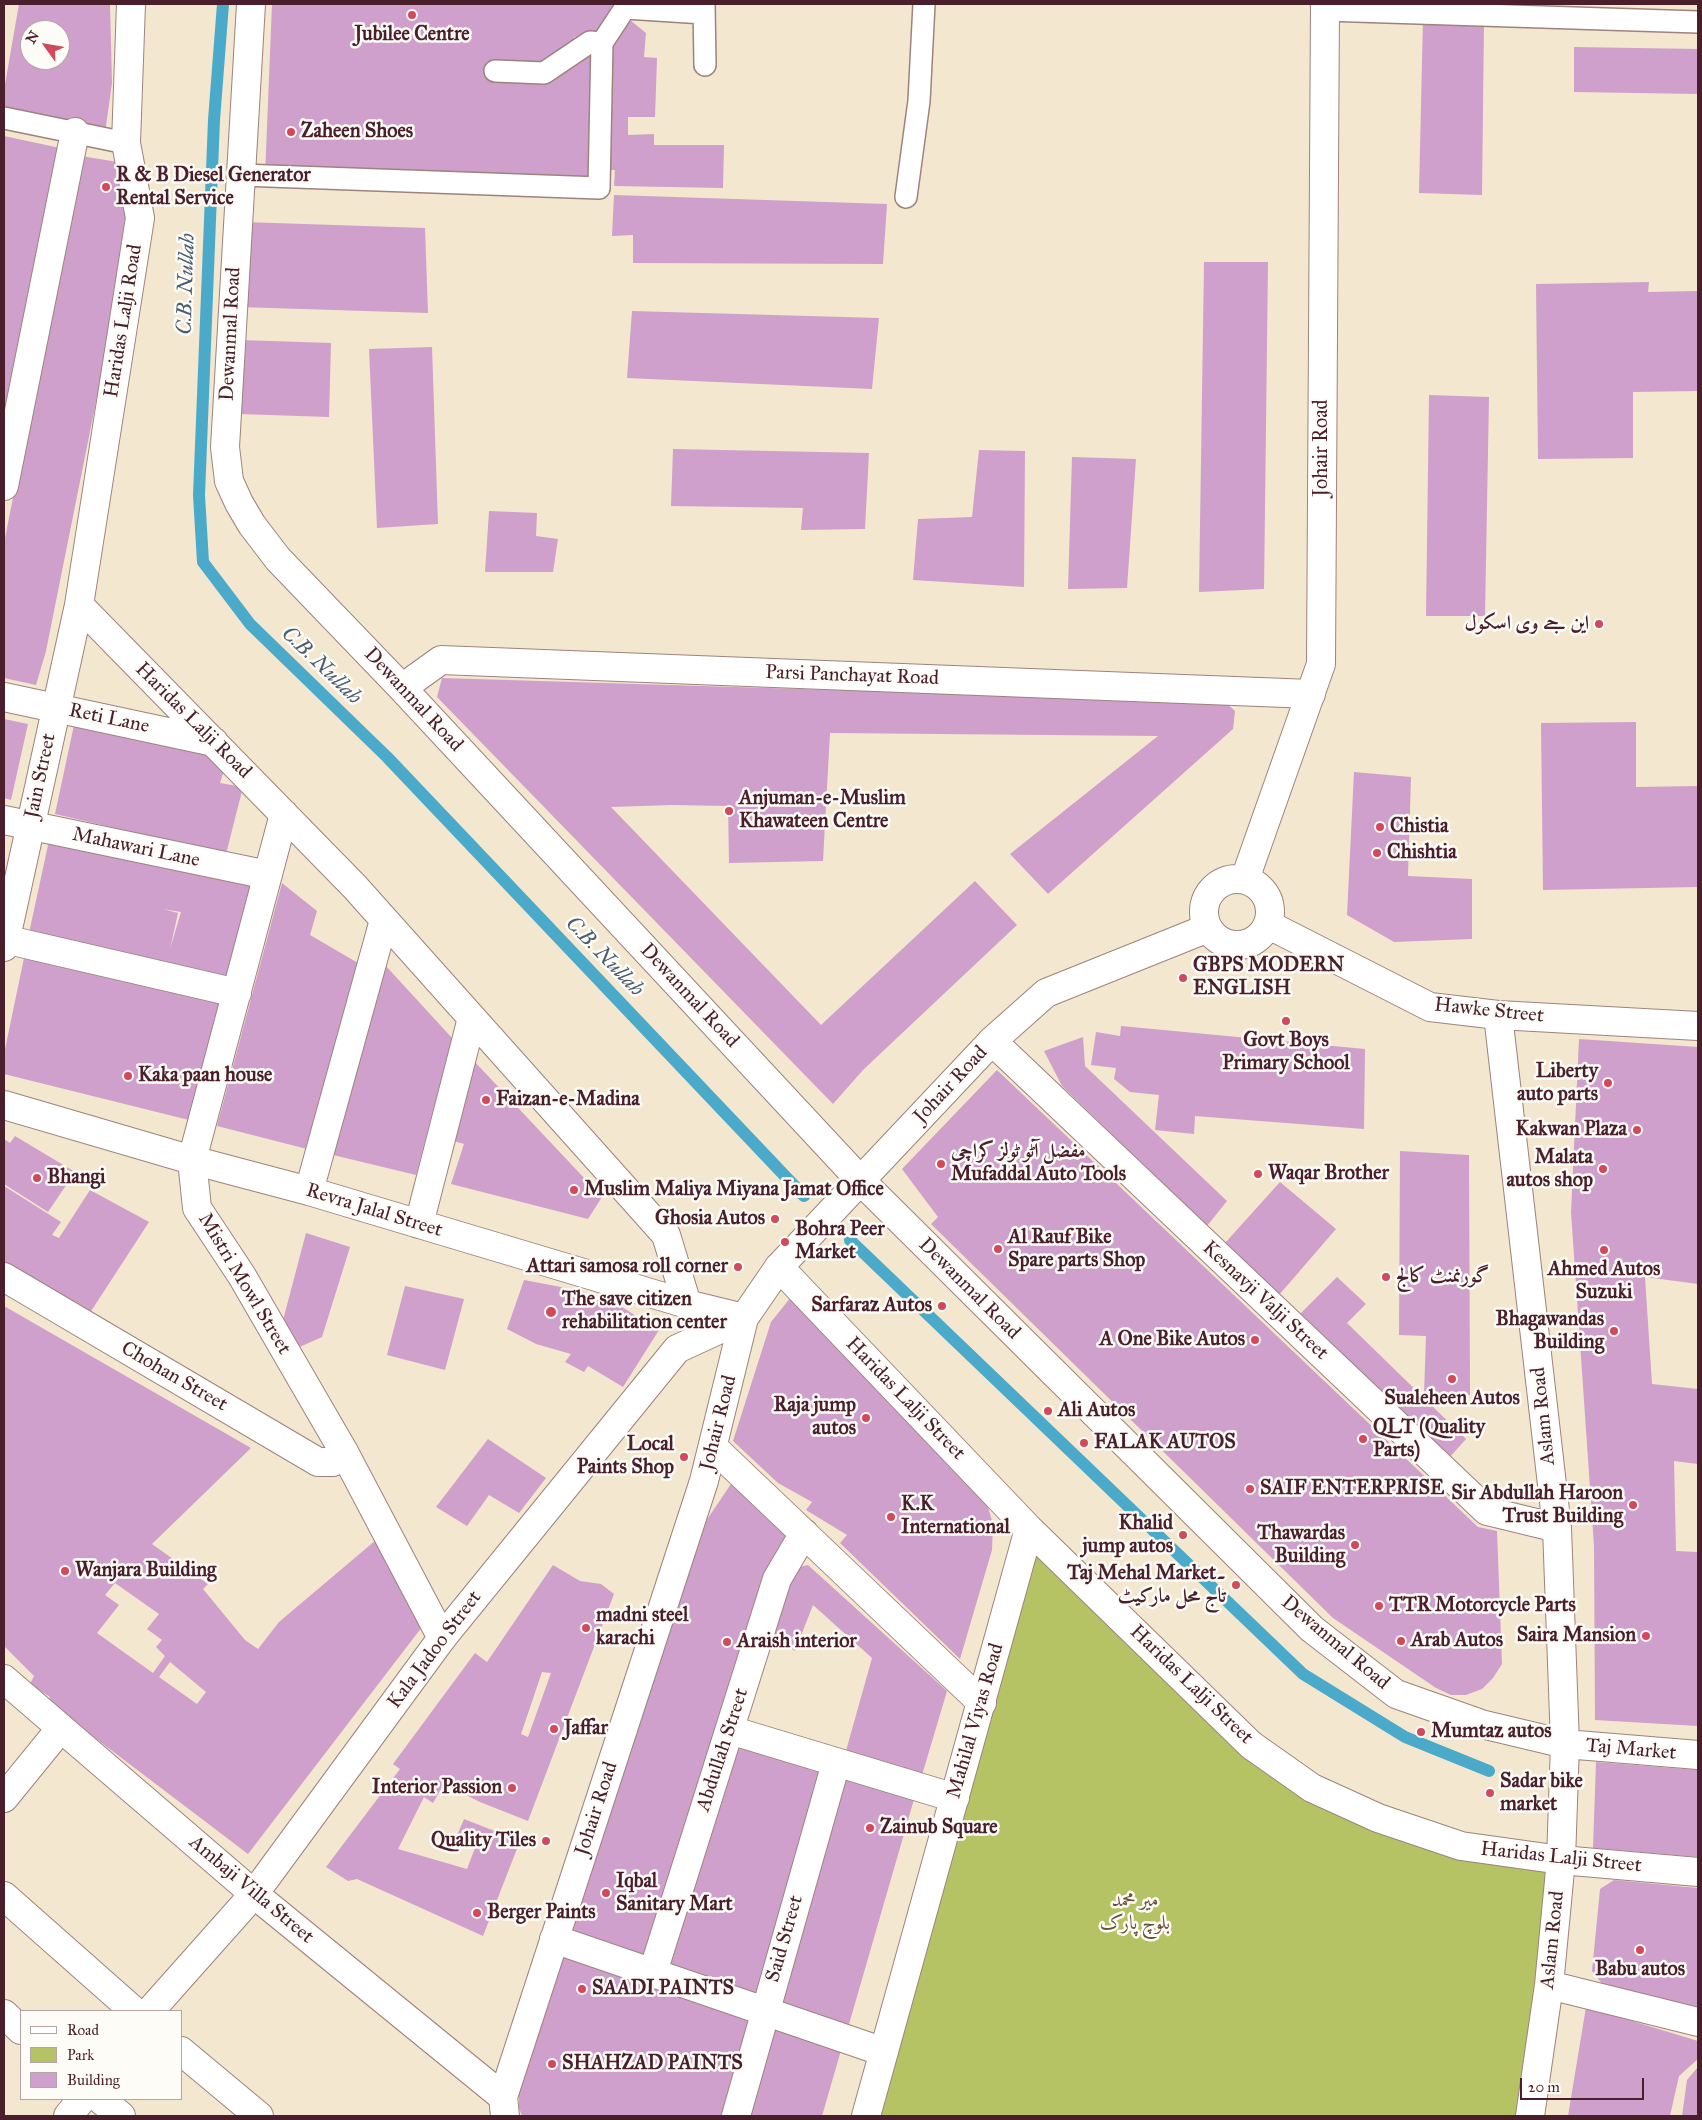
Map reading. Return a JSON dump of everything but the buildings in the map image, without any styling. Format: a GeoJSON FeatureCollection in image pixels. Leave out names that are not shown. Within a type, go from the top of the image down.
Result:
{"type":"FeatureCollection","features":[{"type":"Feature","properties":{"kind":"street","name":"Haridas Lalji Road"},"geometry":{"type":"LineString","coordinates":[[131,4],[126,143],[140,218],[79,605],[354,887],[666,1235],[687,1304]]}},
{"type":"Feature","properties":{"kind":"street","name":"Dewanmal Road"},"geometry":{"type":"LineString","coordinates":[[251,4],[225,447],[229,481],[252,525],[278,559],[402,688],[860,1182],[1312,1629],[1396,1694],[1481,1724],[1565,1744]]}},
{"type":"Feature","properties":{"kind":"street","name":"Johair Road"},"geometry":{"type":"LineString","coordinates":[[1245,878],[1322,664],[1325,7]]}},
{"type":"Feature","properties":{"kind":"street"},"geometry":{"type":"LineString","coordinates":[[4,486],[75,132]]}},
{"type":"Feature","properties":{"kind":"street","name":"Jain Street"},"geometry":{"type":"LineString","coordinates":[[4,941],[79,605]]}},
{"type":"Feature","properties":{"kind":"street","name":"Parsi Panchayat Road"},"geometry":{"type":"LineString","coordinates":[[402,688],[441,660],[1311,694]]}},
{"type":"Feature","properties":{"kind":"street","name":"Reti Lane"},"geometry":{"type":"LineString","coordinates":[[4,697],[214,742]]}},
{"type":"Feature","properties":{"kind":"street","name":"Mistri Mowl Street"},"geometry":{"type":"LineString","coordinates":[[284,814],[192,1160],[197,1208],[242,1276],[344,1452],[442,1638]]}},
{"type":"Feature","properties":{"kind":"street","name":"Mahawari Lane"},"geometry":{"type":"LineString","coordinates":[[4,820],[268,875]]}},
{"type":"Feature","properties":{"kind":"street"},"geometry":{"type":"LineString","coordinates":[[1245,878],[1256,883],[1264,891],[1270,902],[1269,925],[1254,941],[1244,945],[1234,945],[1223,942],[1214,936],[1204,919],[1204,908],[1213,889],[1228,880],[1245,878]]}},
{"type":"Feature","properties":{"kind":"street"},"geometry":{"type":"LineString","coordinates":[[309,1191],[384,920]]}},
{"type":"Feature","properties":{"kind":"street","name":"Hawke Street"},"geometry":{"type":"LineString","coordinates":[[1269,925],[1430,1007],[1498,1015],[1698,1026]]}},
{"type":"Feature","properties":{"kind":"street","name":"Johair Road"},"geometry":{"type":"LineString","coordinates":[[504,2107],[554,1939],[714,1448],[744,1318],[779,1267],[992,1041],[1046,993],[1208,928]]}},
{"type":"Feature","properties":{"kind":"street"},"geometry":{"type":"LineString","coordinates":[[4,941],[236,993]]}},
{"type":"Feature","properties":{"kind":"street","name":"Aslam Road"},"geometry":{"type":"LineString","coordinates":[[1498,1015],[1557,1528],[1565,1744],[1561,1860],[1549,1985],[1530,2116]]}},
{"type":"Feature","properties":{"kind":"street"},"geometry":{"type":"LineString","coordinates":[[419,1224],[472,1018]]}},
{"type":"Feature","properties":{"kind":"street","name":"Kesnavji Valji Street"},"geometry":{"type":"LineString","coordinates":[[992,1041],[1487,1511],[1557,1528]]}},
{"type":"Feature","properties":{"kind":"street","name":"Revra Jalal Street"},"geometry":{"type":"LineString","coordinates":[[4,1106],[192,1160],[309,1191],[687,1304],[744,1318]]}},
{"type":"Feature","properties":{"kind":"street","name":"Haridas Lalji Street"},"geometry":{"type":"LineString","coordinates":[[779,1267],[1029,1529],[1251,1744],[1312,1788],[1378,1818],[1461,1846],[1561,1860],[1698,1872]]}},
{"type":"Feature","properties":{"kind":"street","name":"Chohan Street"},"geometry":{"type":"LineString","coordinates":[[4,1277],[318,1462],[333,1462],[344,1452]]}},
{"type":"Feature","properties":{"kind":"street","name":"Kala Jadoo Street"},"geometry":{"type":"LineString","coordinates":[[151,2010],[254,1894],[442,1638],[677,1350],[744,1318]]}},
{"type":"Feature","properties":{"kind":"street"},"geometry":{"type":"LineString","coordinates":[[714,1448],[982,1703]]}},
{"type":"Feature","properties":{"kind":"street","name":"Mahilal Viyas Road"},"geometry":{"type":"LineString","coordinates":[[866,2116],[1029,1529]]}},
{"type":"Feature","properties":{"kind":"street","name":"Abdullah Street"},"geometry":{"type":"LineString","coordinates":[[653,1972],[778,1578],[804,1533]]}},
{"type":"Feature","properties":{"kind":"street","name":"Ambaji Villa Street"},"geometry":{"type":"LineString","coordinates":[[4,1679],[504,2107]]}},
{"type":"Feature","properties":{"kind":"street"},"geometry":{"type":"LineString","coordinates":[[4,1798],[61,1728]]}},
{"type":"Feature","properties":{"kind":"street"},"geometry":{"type":"LineString","coordinates":[[730,1730],[954,1798]]}},
{"type":"Feature","properties":{"kind":"street","name":"Taj Market"},"geometry":{"type":"LineString","coordinates":[[1565,1744],[1698,1755]]}},
{"type":"Feature","properties":{"kind":"street","name":"Said Street"},"geometry":{"type":"LineString","coordinates":[[736,2116],[836,1763]]}},
{"type":"Feature","properties":{"kind":"street"},"geometry":{"type":"LineString","coordinates":[[4,1896],[133,2010]]}},
{"type":"Feature","properties":{"kind":"street"},"geometry":{"type":"LineString","coordinates":[[554,1939],[884,2052]]}},
{"type":"Feature","properties":{"kind":"street"},"geometry":{"type":"LineString","coordinates":[[1549,1985],[1698,2022]]}},
{"type":"Feature","properties":{"kind":"street"},"geometry":{"type":"LineString","coordinates":[[4,2014],[20,2029]]}},
{"type":"Feature","properties":{"kind":"street"},"geometry":{"type":"LineString","coordinates":[[182,2052],[259,2116]]}},
{"type":"Feature","properties":{"kind":"street"},"geometry":{"type":"LineString","coordinates":[[68,2116],[81,2100]]}},
{"type":"Feature","properties":{"kind":"street"},"geometry":{"type":"LineString","coordinates":[[101,2100],[121,2116]]}},
{"type":"Feature","properties":{"kind":"lane"},"geometry":{"type":"LineString","coordinates":[[906,197],[919,101],[924,4]]}},
{"type":"Feature","properties":{"kind":"lane"},"geometry":{"type":"LineString","coordinates":[[1325,7],[1698,22]]}},
{"type":"Feature","properties":{"kind":"lane"},"geometry":{"type":"LineString","coordinates":[[241,176],[599,188],[602,43],[625,8],[704,8],[706,65]]}},
{"type":"Feature","properties":{"kind":"lane"},"geometry":{"type":"LineString","coordinates":[[495,71],[544,73],[590,42],[602,43]]}},
{"type":"Feature","properties":{"kind":"lane"},"geometry":{"type":"LineString","coordinates":[[4,118],[126,143]]}},
{"type":"Feature","properties":{"kind":"green space","name":"میر محمد بلوچ پارک"},"geometry":{"type":"Polygon","coordinates":[[[1029,1529],[1251,1744],[1378,1818],[1561,1860],[1530,2116],[866,2116],[1029,1529]]]}},
{"type":"Feature","properties":{"kind":"waterway","name":"C.B. Nullah"},"geometry":{"type":"LineString","coordinates":[[223,4],[214,120],[199,495],[203,562],[250,624],[387,757],[804,1196]]}},
{"type":"Feature","properties":{"kind":"waterway"},"geometry":{"type":"LineString","coordinates":[[850,1240],[1303,1674],[1405,1737],[1489,1771]]}},
{"type":"Feature","properties":{"kind":"place","name":"Jubilee Centre"},"geometry":{"type":"Point","coordinates":[412,15]}},
{"type":"Feature","properties":{"kind":"place","name":"Zaheen Shoes"},"geometry":{"type":"Point","coordinates":[291,132]}},
{"type":"Feature","properties":{"kind":"place","name":"R & B Diesel Generator Rental Service"},"geometry":{"type":"Point","coordinates":[106,187]}},
{"type":"Feature","properties":{"kind":"place","name":"این جے وی اسکول"},"geometry":{"type":"Point","coordinates":[1599,624]}},
{"type":"Feature","properties":{"kind":"place","name":"Anjuman-e-Muslim Khawateen Centre"},"geometry":{"type":"Point","coordinates":[729,811]}},
{"type":"Feature","properties":{"kind":"place","name":"Chistia"},"geometry":{"type":"Point","coordinates":[1380,827]}},
{"type":"Feature","properties":{"kind":"place","name":"Chishtia"},"geometry":{"type":"Point","coordinates":[1377,853]}},
{"type":"Feature","properties":{"kind":"place","name":"GBPS MODERN ENGLISH"},"geometry":{"type":"Point","coordinates":[1183,978]}},
{"type":"Feature","properties":{"kind":"place","name":"Govt Boys Primary School"},"geometry":{"type":"Point","coordinates":[1286,1021]}},
{"type":"Feature","properties":{"kind":"place","name":"Kaka paan house"},"geometry":{"type":"Point","coordinates":[128,1076]}},
{"type":"Feature","properties":{"kind":"place","name":"Liberty auto parts"},"geometry":{"type":"Point","coordinates":[1608,1083]}},
{"type":"Feature","properties":{"kind":"place","name":"Faizan-e-Madina"},"geometry":{"type":"Point","coordinates":[486,1100]}},
{"type":"Feature","properties":{"kind":"place","name":"Kakwan Plaza"},"geometry":{"type":"Point","coordinates":[1637,1130]}},
{"type":"Feature","properties":{"kind":"place","name":"مفضل آٹو ٹولز کراچی Mufaddal Auto Tools"},"geometry":{"type":"Point","coordinates":[941,1164]}},
{"type":"Feature","properties":{"kind":"place","name":"Malata autos shop"},"geometry":{"type":"Point","coordinates":[1603,1169]}},
{"type":"Feature","properties":{"kind":"place","name":"Waqar Brother"},"geometry":{"type":"Point","coordinates":[1258,1174]}},
{"type":"Feature","properties":{"kind":"place","name":"Bhangi"},"geometry":{"type":"Point","coordinates":[37,1178]}},
{"type":"Feature","properties":{"kind":"place","name":"Muslim Maliya Miyana Jamat Office"},"geometry":{"type":"Point","coordinates":[574,1190]}},
{"type":"Feature","properties":{"kind":"place","name":"Ghosia Autos"},"geometry":{"type":"Point","coordinates":[775,1219]}},
{"type":"Feature","properties":{"kind":"place","name":"Bohra Peer Market"},"geometry":{"type":"Point","coordinates":[785,1242]}},
{"type":"Feature","properties":{"kind":"place","name":"Al Rauf Bike Spare parts Shop"},"geometry":{"type":"Point","coordinates":[998,1249]}},
{"type":"Feature","properties":{"kind":"place","name":"Ahmed Autos Suzuki"},"geometry":{"type":"Point","coordinates":[1604,1250]}},
{"type":"Feature","properties":{"kind":"place","name":"Attari samosa roll corner"},"geometry":{"type":"Point","coordinates":[738,1267]}},
{"type":"Feature","properties":{"kind":"place","name":"گورنمنٹ کالج"},"geometry":{"type":"Point","coordinates":[1386,1277]}},
{"type":"Feature","properties":{"kind":"place","name":"Sarfaraz Autos"},"geometry":{"type":"Point","coordinates":[942,1306]}},
{"type":"Feature","properties":{"kind":"place","name":"The save citizen rehabilitation center"},"geometry":{"type":"Point","coordinates":[551,1312]}},
{"type":"Feature","properties":{"kind":"place","name":"Bhagawandas Building"},"geometry":{"type":"Point","coordinates":[1614,1331]}},
{"type":"Feature","properties":{"kind":"place","name":"A One Bike Autos"},"geometry":{"type":"Point","coordinates":[1255,1340]}},
{"type":"Feature","properties":{"kind":"place","name":"Sualeheen Autos"},"geometry":{"type":"Point","coordinates":[1452,1379]}},
{"type":"Feature","properties":{"kind":"place","name":"Ali Autos"},"geometry":{"type":"Point","coordinates":[1048,1411]}},
{"type":"Feature","properties":{"kind":"place","name":"Raja jump autos"},"geometry":{"type":"Point","coordinates":[866,1418]}},
{"type":"Feature","properties":{"kind":"place","name":"QLT (Quality Parts)"},"geometry":{"type":"Point","coordinates":[1363,1439]}},
{"type":"Feature","properties":{"kind":"place","name":"FALAK AUTOS"},"geometry":{"type":"Point","coordinates":[1084,1443]}},
{"type":"Feature","properties":{"kind":"place","name":"Local Paints Shop"},"geometry":{"type":"Point","coordinates":[684,1457]}},
{"type":"Feature","properties":{"kind":"place","name":"SAIF ENTERPRISE"},"geometry":{"type":"Point","coordinates":[1250,1489]}},
{"type":"Feature","properties":{"kind":"place","name":"Sir Abdullah Haroon Trust Building"},"geometry":{"type":"Point","coordinates":[1633,1505]}},
{"type":"Feature","properties":{"kind":"place","name":"K.K International"},"geometry":{"type":"Point","coordinates":[891,1517]}},
{"type":"Feature","properties":{"kind":"place","name":"Khalid jump autos"},"geometry":{"type":"Point","coordinates":[1183,1535]}},
{"type":"Feature","properties":{"kind":"place","name":"Thawardas Building"},"geometry":{"type":"Point","coordinates":[1355,1545]}},
{"type":"Feature","properties":{"kind":"place","name":"Wanjara Building"},"geometry":{"type":"Point","coordinates":[65,1571]}},
{"type":"Feature","properties":{"kind":"place","name":"Taj Mehal Market۔ تاج محل مارکیٹ"},"geometry":{"type":"Point","coordinates":[1236,1585]}},
{"type":"Feature","properties":{"kind":"place","name":"TTR Motorcycle Parts"},"geometry":{"type":"Point","coordinates":[1379,1606]}},
{"type":"Feature","properties":{"kind":"place","name":"madni steel karachi"},"geometry":{"type":"Point","coordinates":[586,1628]}},
{"type":"Feature","properties":{"kind":"place","name":"Saira Mansion"},"geometry":{"type":"Point","coordinates":[1646,1636]}},
{"type":"Feature","properties":{"kind":"place","name":"Arab Autos"},"geometry":{"type":"Point","coordinates":[1401,1641]}},
{"type":"Feature","properties":{"kind":"place","name":"Araish interior"},"geometry":{"type":"Point","coordinates":[727,1642]}},
{"type":"Feature","properties":{"kind":"place","name":"Jaffar"},"geometry":{"type":"Point","coordinates":[554,1729]}},
{"type":"Feature","properties":{"kind":"place","name":"Mumtaz autos"},"geometry":{"type":"Point","coordinates":[1421,1732]}},
{"type":"Feature","properties":{"kind":"place","name":"Interior Passion"},"geometry":{"type":"Point","coordinates":[512,1788]}},
{"type":"Feature","properties":{"kind":"place","name":"Sadar bike market"},"geometry":{"type":"Point","coordinates":[1490,1793]}},
{"type":"Feature","properties":{"kind":"place","name":"Zainub Square"},"geometry":{"type":"Point","coordinates":[870,1828]}},
{"type":"Feature","properties":{"kind":"place","name":"Quality Tiles"},"geometry":{"type":"Point","coordinates":[546,1841]}},
{"type":"Feature","properties":{"kind":"place","name":"Iqbal Sanitary Mart"},"geometry":{"type":"Point","coordinates":[606,1893]}},
{"type":"Feature","properties":{"kind":"place","name":"Berger Paints"},"geometry":{"type":"Point","coordinates":[477,1913]}},
{"type":"Feature","properties":{"kind":"place","name":"Babu autos"},"geometry":{"type":"Point","coordinates":[1640,1950]}},
{"type":"Feature","properties":{"kind":"place","name":"SAADI PAINTS"},"geometry":{"type":"Point","coordinates":[582,1989]}},
{"type":"Feature","properties":{"kind":"place","name":"SHAHZAD PAINTS"},"geometry":{"type":"Point","coordinates":[552,2064]}}]}
